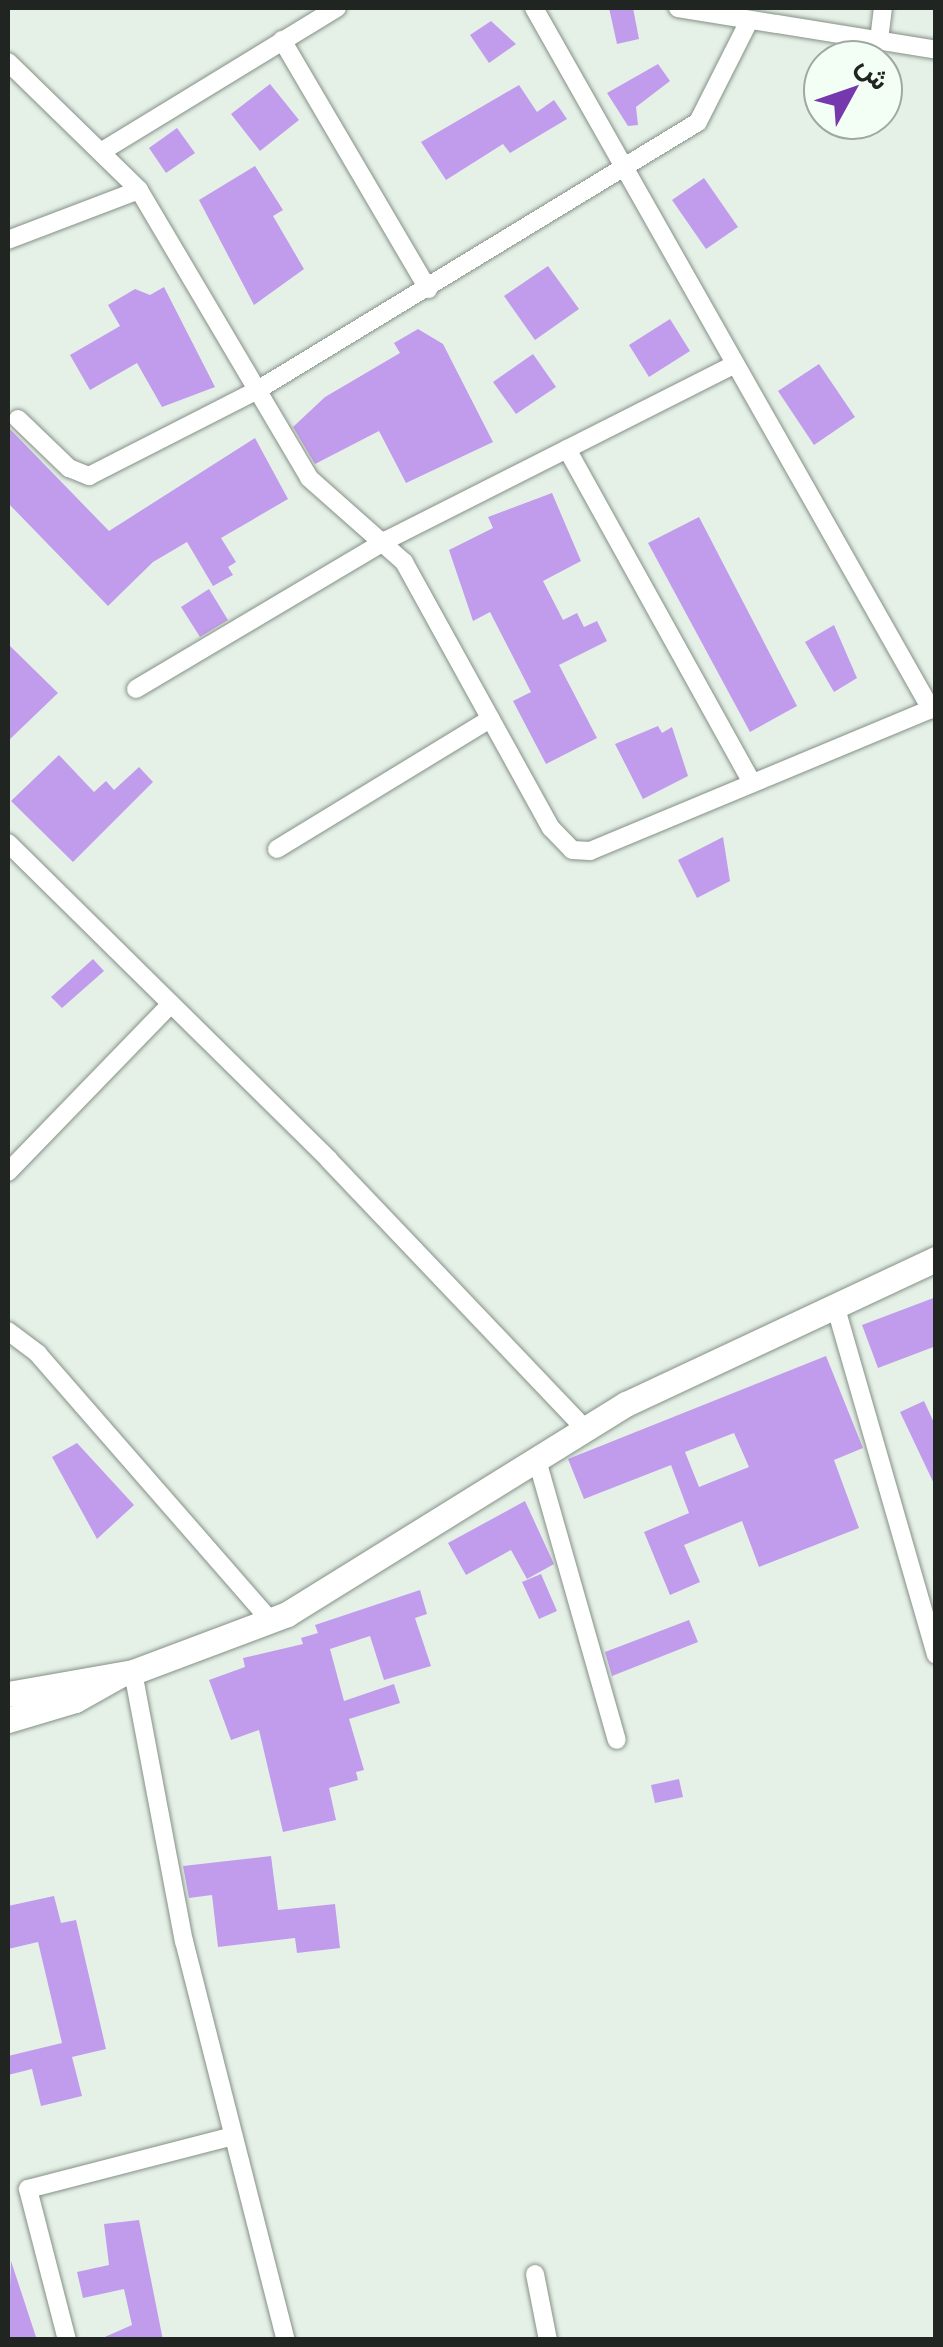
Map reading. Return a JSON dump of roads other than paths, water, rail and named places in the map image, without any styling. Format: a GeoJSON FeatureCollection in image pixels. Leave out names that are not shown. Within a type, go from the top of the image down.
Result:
{"type":"FeatureCollection","features":[{"type":"Feature","properties":{"kind":"street"},"geometry":{"type":"LineString","coordinates":[[104,150],[337,8]]}},
{"type":"Feature","properties":{"kind":"street"},"geometry":{"type":"LineString","coordinates":[[8,62],[104,150],[140,190],[309,478],[387,540],[551,828],[572,850],[590,851],[933,708],[734,365],[534,8]]}},
{"type":"Feature","properties":{"kind":"street"},"geometry":{"type":"LineString","coordinates":[[678,8],[879,40],[884,8]]}},
{"type":"Feature","properties":{"kind":"street"},"geometry":{"type":"LineString","coordinates":[[18,419],[68,468],[89,476],[256,391],[627,172],[698,122],[749,21]]}},
{"type":"Feature","properties":{"kind":"street"},"geometry":{"type":"LineString","coordinates":[[282,40],[428,289]]}},
{"type":"Feature","properties":{"kind":"street"},"geometry":{"type":"LineString","coordinates":[[903,44],[936,50]]}},
{"type":"Feature","properties":{"kind":"street"},"geometry":{"type":"LineString","coordinates":[[8,240],[140,190]]}},
{"type":"Feature","properties":{"kind":"street"},"geometry":{"type":"LineString","coordinates":[[136,690],[387,540],[734,365]]}},
{"type":"Feature","properties":{"kind":"street"},"geometry":{"type":"LineString","coordinates":[[567,449],[752,784]]}},
{"type":"Feature","properties":{"kind":"street"},"geometry":{"type":"LineString","coordinates":[[277,849],[490,719]]}},
{"type":"Feature","properties":{"kind":"street"},"geometry":{"type":"LineString","coordinates":[[8,842],[584,1428]]}},
{"type":"Feature","properties":{"kind":"street"},"geometry":{"type":"LineString","coordinates":[[8,1172],[171,1004]]}},
{"type":"Feature","properties":{"kind":"street"},"geometry":{"type":"LineString","coordinates":[[8,1720],[75,1700],[126,1674],[270,1621],[584,1428],[936,1259]]}},
{"type":"Feature","properties":{"kind":"street"},"geometry":{"type":"LineString","coordinates":[[836,1306],[936,1655]]}},
{"type":"Feature","properties":{"kind":"street"},"geometry":{"type":"LineString","coordinates":[[8,1331],[38,1354],[270,1621]]}},
{"type":"Feature","properties":{"kind":"street"},"geometry":{"type":"LineString","coordinates":[[537,1460],[616,1740]]}},
{"type":"Feature","properties":{"kind":"street"},"geometry":{"type":"LineString","coordinates":[[8,1694],[69,1677],[126,1674]]}},
{"type":"Feature","properties":{"kind":"street"},"geometry":{"type":"LineString","coordinates":[[126,1674],[229,2137],[286,2340]]}},
{"type":"Feature","properties":{"kind":"street"},"geometry":{"type":"LineString","coordinates":[[8,2194],[229,2137]]}},
{"type":"Feature","properties":{"kind":"street"},"geometry":{"type":"LineString","coordinates":[[28,2188],[67,2340]]}},
{"type":"Feature","properties":{"kind":"street"},"geometry":{"type":"LineString","coordinates":[[535,2274],[548,2340]]}}]}
